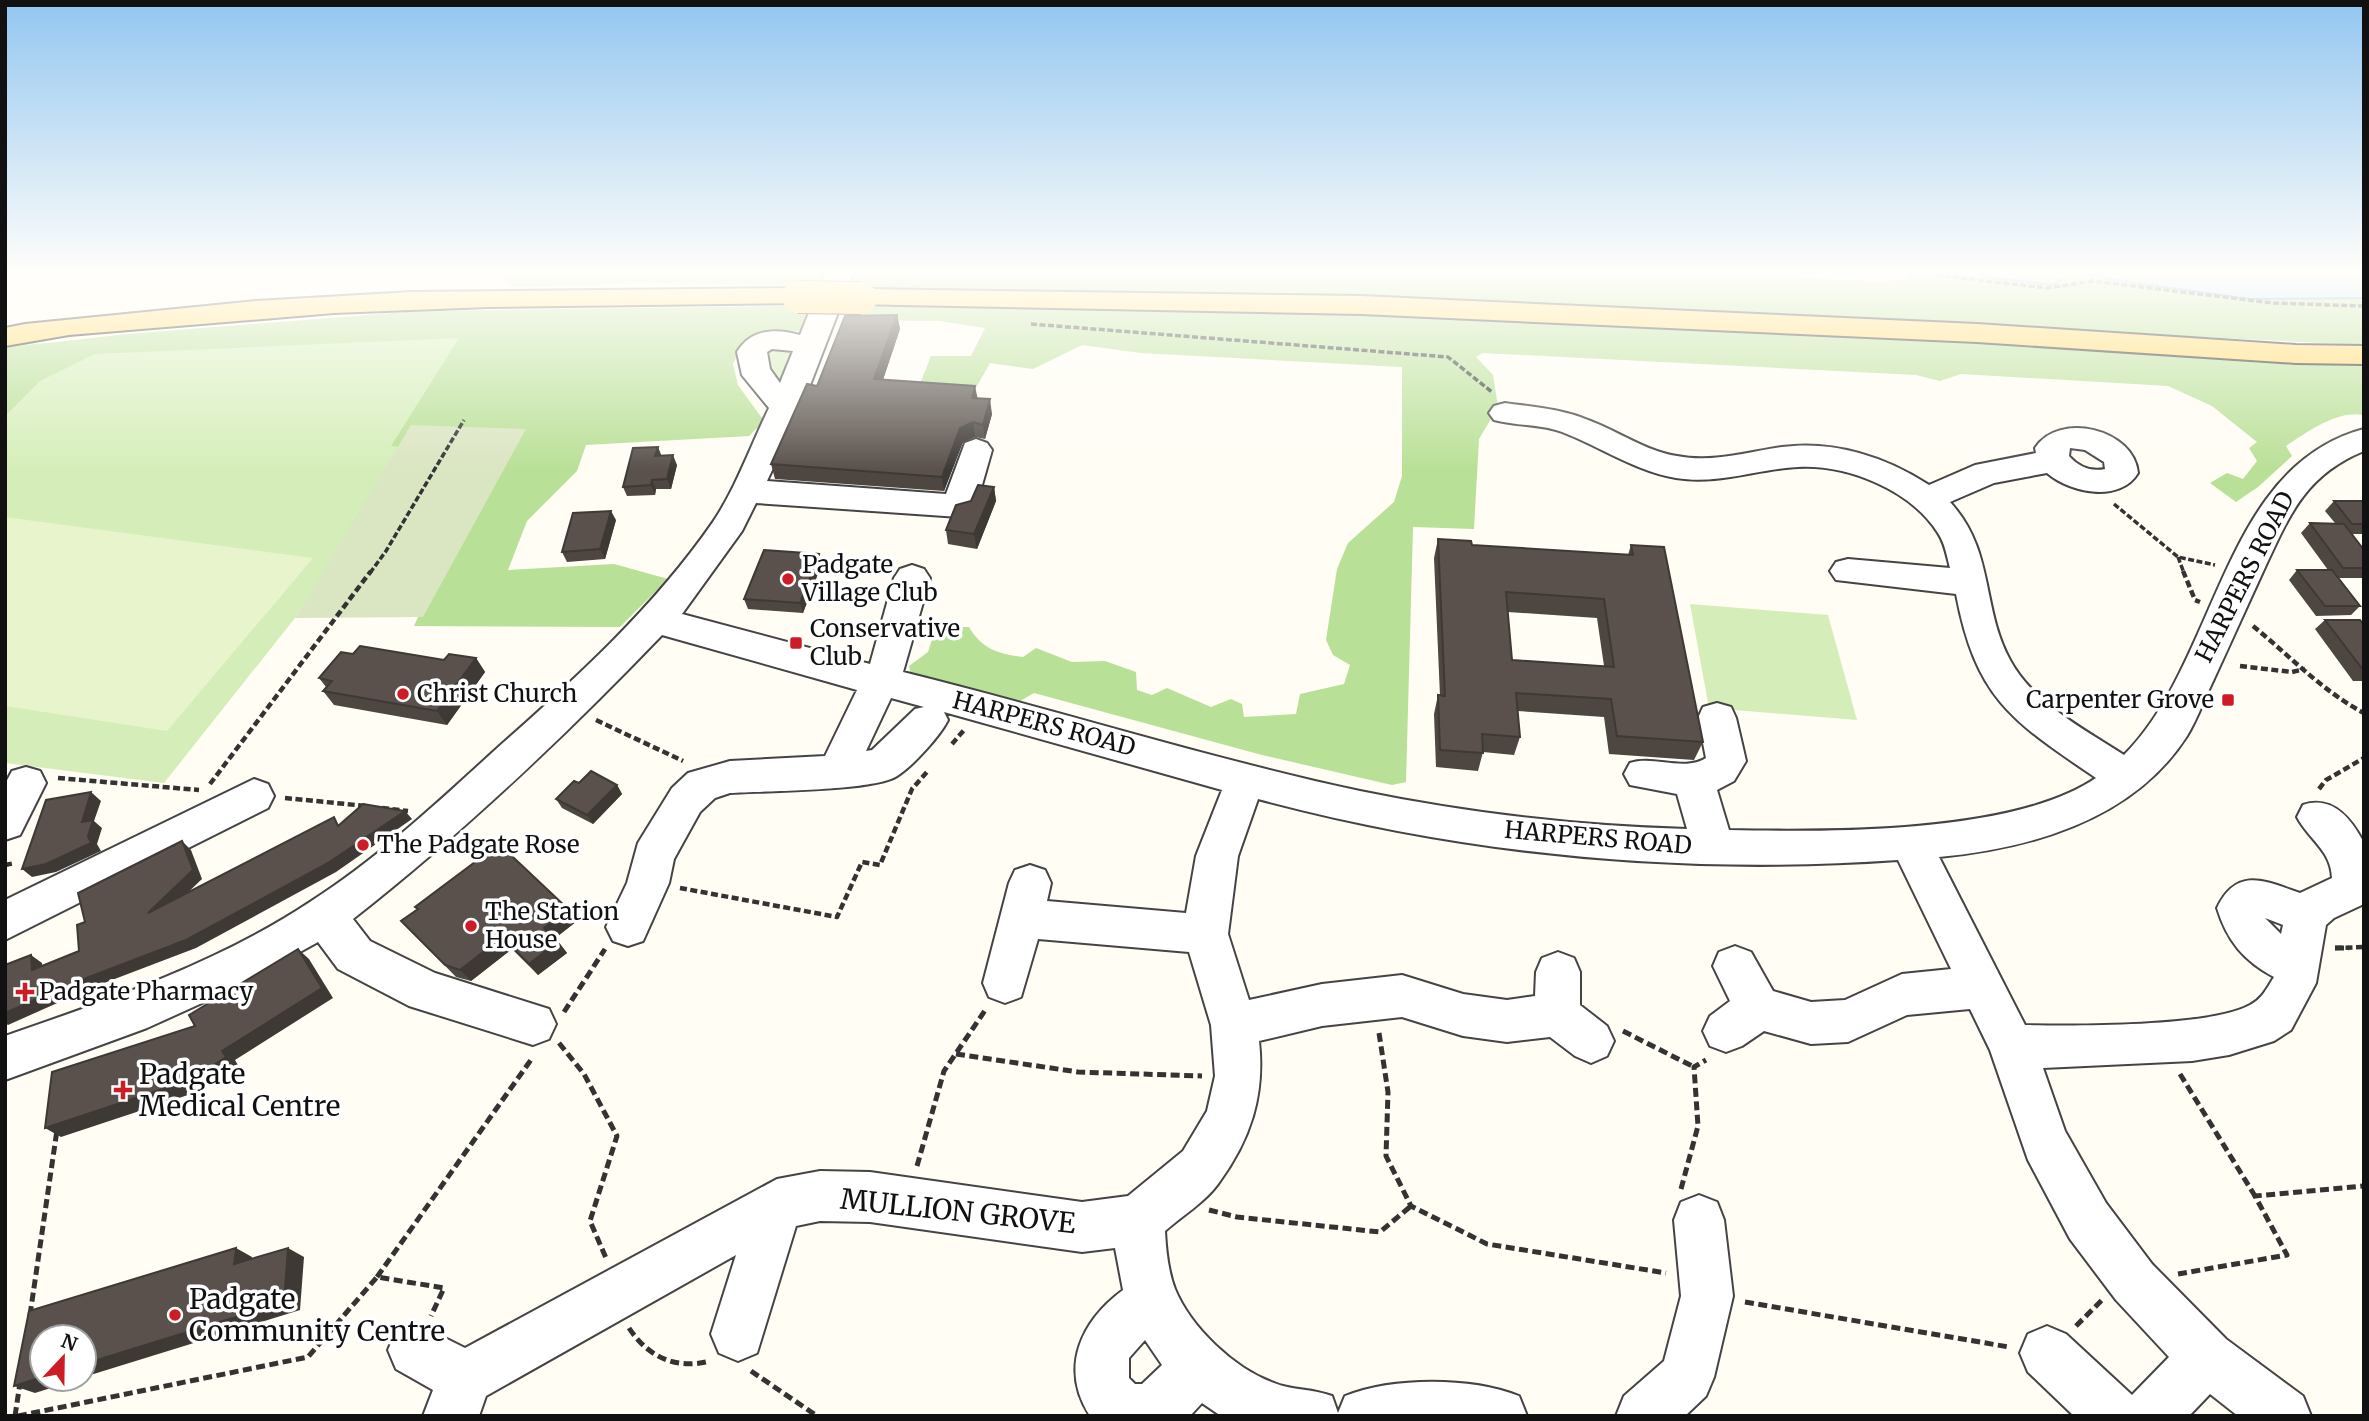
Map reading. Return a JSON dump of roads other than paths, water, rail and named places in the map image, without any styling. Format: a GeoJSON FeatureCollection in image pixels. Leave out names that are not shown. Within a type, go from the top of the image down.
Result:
{"type":"FeatureCollection","features":[{"type":"Feature","properties":{"kind":"main road"},"geometry":{"type":"LineString","coordinates":[[2042,337],[2295,354],[2364,355]]}},
{"type":"Feature","properties":{"kind":"street"},"geometry":{"type":"LineString","coordinates":[[786,406],[770,392],[752,363],[754,352],[763,343],[779,338],[795,340],[805,337]]}},
{"type":"Feature","properties":{"kind":"street"},"geometry":{"type":"LineString","coordinates":[[5,1058],[131,1013],[206,980],[325,916],[424,840],[569,707],[657,620],[699,571],[747,491],[786,406],[813,337]]}},
{"type":"Feature","properties":{"kind":"street"},"geometry":{"type":"LineString","coordinates":[[1497,414],[1570,424],[1629,453],[1675,468],[1720,470],[1803,456],[1833,460],[1894,480],[1927,499],[1952,526],[1963,549],[1986,647],[1994,666],[2008,687],[2029,707],[2126,777]]}},
{"type":"Feature","properties":{"kind":"street","name":"HARPERS ROAD"},"geometry":{"type":"LineString","coordinates":[[657,620],[1246,778],[1362,807],[1447,823],[1617,842],[1713,847],[1808,847],[1986,835],[2038,822],[2094,800],[2126,777],[2154,751],[2173,725],[2277,505],[2292,484],[2326,455],[2364,439]]}},
{"type":"Feature","properties":{"kind":"street"},"geometry":{"type":"LineString","coordinates":[[747,491],[959,506],[976,450]]}},
{"type":"Feature","properties":{"kind":"street"},"geometry":{"type":"LineString","coordinates":[[1927,499],[1987,473],[2054,461],[2061,468],[2084,479]]}},
{"type":"Feature","properties":{"kind":"street"},"geometry":{"type":"LineString","coordinates":[[1848,571],[1969,583]]}},
{"type":"Feature","properties":{"kind":"street"},"geometry":{"type":"LineString","coordinates":[[837,771],[891,659],[912,579]]}},
{"type":"Feature","properties":{"kind":"street"},"geometry":{"type":"LineString","coordinates":[[1644,774],[1693,778],[1712,776],[1719,772],[1726,761],[1717,719]]}},
{"type":"Feature","properties":{"kind":"street"},"geometry":{"type":"LineString","coordinates":[[628,927],[648,883],[653,856],[686,800],[702,785],[713,781],[883,765],[938,735]]}},
{"type":"Feature","properties":{"kind":"street"},"geometry":{"type":"LineString","coordinates":[[1246,778],[1217,856],[1209,896],[1206,934],[1234,1025],[1239,1076],[1229,1119],[1200,1168],[1152,1210],[1141,1258],[1153,1300],[1170,1332],[1199,1364],[1240,1396],[1281,1414],[1312,1416]]}},
{"type":"Feature","properties":{"kind":"street"},"geometry":{"type":"LineString","coordinates":[[1693,778],[1713,847]]}},
{"type":"Feature","properties":{"kind":"street"},"geometry":{"type":"LineString","coordinates":[[5,823],[26,783]]}},
{"type":"Feature","properties":{"kind":"street"},"geometry":{"type":"LineString","coordinates":[[5,921],[254,796]]}},
{"type":"Feature","properties":{"kind":"street"},"geometry":{"type":"LineString","coordinates":[[2012,1046],[2083,1048],[2161,1042],[2245,1030],[2274,1017],[2298,967],[2300,939],[2308,915],[2318,904],[2358,891],[2349,851],[2318,817]]}},
{"type":"Feature","properties":{"kind":"street"},"geometry":{"type":"LineString","coordinates":[[1910,842],[2012,1046],[2045,1143],[2088,1221],[2134,1282],[2207,1358],[2283,1416]]}},
{"type":"Feature","properties":{"kind":"street"},"geometry":{"type":"LineString","coordinates":[[2298,967],[2253,940],[2242,923],[2239,908],[2246,899],[2261,898],[2308,915]]}},
{"type":"Feature","properties":{"kind":"street"},"geometry":{"type":"LineString","coordinates":[[1005,983],[1025,901],[1206,934]]}},
{"type":"Feature","properties":{"kind":"street"},"geometry":{"type":"LineString","coordinates":[[325,916],[354,955],[425,991],[542,1028]]}},
{"type":"Feature","properties":{"kind":"street"},"geometry":{"type":"LineString","coordinates":[[1735,965],[1742,1020],[1811,1023],[1848,1021],[1902,995],[1981,987]]}},
{"type":"Feature","properties":{"kind":"street"},"geometry":{"type":"LineString","coordinates":[[1234,1025],[1322,1004],[1402,996],[1463,1015],[1507,1021],[1569,1009]]}},
{"type":"Feature","properties":{"kind":"street","name":"MULLION GROVE"},"geometry":{"type":"LineString","coordinates":[[415,1350],[458,1397],[610,1296],[777,1204],[820,1196],[870,1197],[1082,1227],[1152,1210]]}},
{"type":"Feature","properties":{"kind":"street"},"geometry":{"type":"LineString","coordinates":[[734,1339],[777,1204]]}},
{"type":"Feature","properties":{"kind":"street"},"geometry":{"type":"LineString","coordinates":[[1644,1416],[1687,1377],[1707,1296],[1699,1220]]}},
{"type":"Feature","properties":{"kind":"street"},"geometry":{"type":"LineString","coordinates":[[1153,1300],[1117,1329],[1105,1346],[1099,1365],[1100,1384],[1110,1400],[1125,1409],[1144,1412],[1162,1403],[1199,1364]]}},
{"type":"Feature","properties":{"kind":"street"},"geometry":{"type":"LineString","coordinates":[[2047,1353],[2115,1416]]}},
{"type":"Feature","properties":{"kind":"street"},"geometry":{"type":"LineString","coordinates":[[2150,1416],[2207,1358]]}},
{"type":"Feature","properties":{"kind":"street"},"geometry":{"type":"LineString","coordinates":[[1365,1416],[1444,1409],[1499,1416]]}},
{"type":"Feature","properties":{"kind":"place","name":"Padgate Village Club"},"geometry":{"type":"Point","coordinates":[788,579]}},
{"type":"Feature","properties":{"kind":"place","name":"Conservative Club"},"geometry":{"type":"Point","coordinates":[796,643]}},
{"type":"Feature","properties":{"kind":"place","name":"Christ Church"},"geometry":{"type":"Point","coordinates":[403,694]}},
{"type":"Feature","properties":{"kind":"place","name":"Carpenter Grove"},"geometry":{"type":"Point","coordinates":[2228,700]}},
{"type":"Feature","properties":{"kind":"place","name":"The Padgate Rose"},"geometry":{"type":"Point","coordinates":[363,845]}},
{"type":"Feature","properties":{"kind":"place","name":"The Station House"},"geometry":{"type":"Point","coordinates":[471,926]}},
{"type":"Feature","properties":{"kind":"place","name":"Padgate Pharmacy"},"geometry":{"type":"Point","coordinates":[25,992]}},
{"type":"Feature","properties":{"kind":"place","name":"Padgate Medical Centre"},"geometry":{"type":"Point","coordinates":[123,1090]}},
{"type":"Feature","properties":{"kind":"place","name":"Padgate Community Centre"},"geometry":{"type":"Point","coordinates":[175,1315]}}]}
